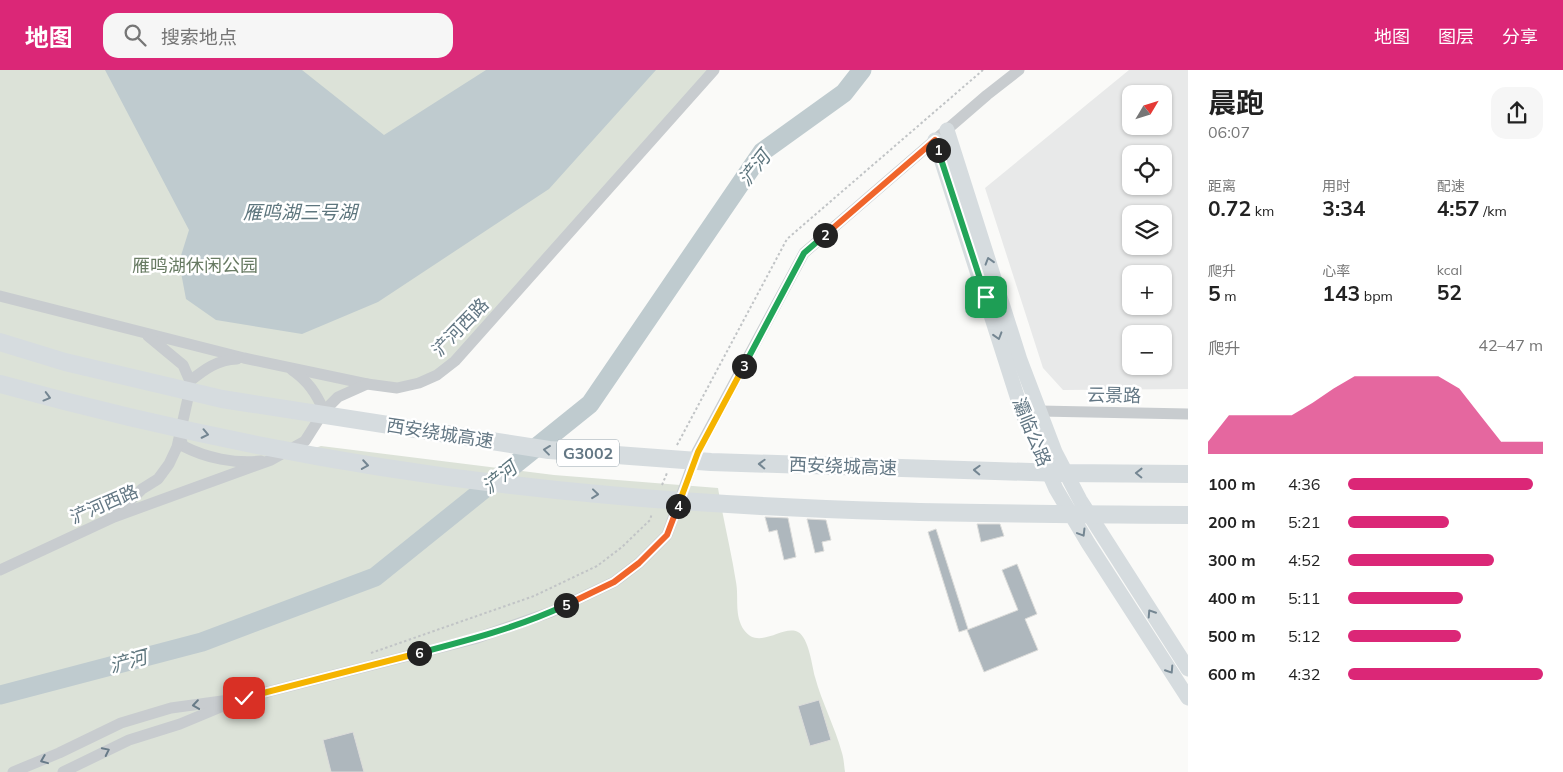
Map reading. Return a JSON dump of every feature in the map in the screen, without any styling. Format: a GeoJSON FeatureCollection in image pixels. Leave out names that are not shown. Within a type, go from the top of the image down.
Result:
{"type":"FeatureCollection","features":[{"type":"Feature","properties":{"kind":"highway","name":"西安绕城高速"},"geometry":{"type":"LineString","coordinates":[[0,342],[65,362],[222,399],[549,450],[711,462],[1061,473],[1188,474]]}},
{"type":"Feature","properties":{"kind":"highway","name":"G3002"},"geometry":{"type":"LineString","coordinates":[[0,384],[136,420],[293,453],[436,475],[598,494],[826,508],[1055,514],[1188,514]]}},
{"type":"Feature","properties":{"kind":"main road","name":"灞临公路"},"geometry":{"type":"LineString","coordinates":[[947,130],[1020,360],[1055,452],[1080,500],[1188,668]]}},
{"type":"Feature","properties":{"kind":"main road","name":"灞临公路"},"geometry":{"type":"LineString","coordinates":[[935,140],[1022,412],[1056,489],[1088,543],[1188,698]]}},
{"type":"Feature","properties":{"kind":"street","name":"浐河西路"},"geometry":{"type":"LineString","coordinates":[[0,570],[114,517],[271,460],[305,441],[324,411],[338,397],[367,384],[397,388],[419,383],[437,375],[455,361],[714,70]]}},
{"type":"Feature","properties":{"kind":"street"},"geometry":{"type":"LineString","coordinates":[[13,772],[59,754],[120,723],[172,708],[244,698],[474,639],[551,612],[614,582],[639,563],[667,535],[698,452],[804,253],[1019,70]]}},
{"type":"Feature","properties":{"kind":"street"},"geometry":{"type":"LineString","coordinates":[[0,296],[244,358],[367,384]]}},
{"type":"Feature","properties":{"kind":"street"},"geometry":{"type":"LineString","coordinates":[[114,517],[142,489],[158,479],[169,464],[178,447],[190,381],[183,365],[145,333]]}},
{"type":"Feature","properties":{"kind":"street"},"geometry":{"type":"LineString","coordinates":[[190,381],[208,367],[225,360],[244,358]]}},
{"type":"Feature","properties":{"kind":"street"},"geometry":{"type":"LineString","coordinates":[[288,367],[306,380],[324,411]]}},
{"type":"Feature","properties":{"kind":"street","name":"云景路"},"geometry":{"type":"LineString","coordinates":[[1040,411],[1188,414]]}},
{"type":"Feature","properties":{"kind":"street"},"geometry":{"type":"LineString","coordinates":[[180,436],[184,446],[202,455],[254,462],[271,460]]}},
{"type":"Feature","properties":{"kind":"street"},"geometry":{"type":"LineString","coordinates":[[62,772],[129,740],[180,724],[244,698]]}},
{"type":"Feature","properties":{"kind":"path"},"geometry":{"type":"LineString","coordinates":[[675,451],[678,442]]}},
{"type":"Feature","properties":{"kind":"path"},"geometry":{"type":"LineString","coordinates":[[662,485],[669,468]]}},
{"type":"Feature","properties":{"kind":"path"},"geometry":{"type":"LineString","coordinates":[[364,656],[534,596],[597,566],[622,548],[650,520],[653,511]]}},
{"type":"Feature","properties":{"kind":"shaded area"},"geometry":{"type":"Polygon","coordinates":[[[1129,70],[1188,70],[1188,389],[1063,390],[1043,368],[985,188],[1129,70]]]}},
{"type":"Feature","properties":{"kind":"green space","name":"雁鸣湖休闲公园"},"geometry":{"type":"Polygon","coordinates":[[[0,70],[714,70],[455,361],[419,383],[367,384],[338,397],[305,441],[255,468],[321,446],[554,475],[718,488],[734,570],[741,624],[750,636],[757,638],[764,638],[792,630],[802,635],[807,646],[818,687],[839,743],[845,772],[0,772],[0,70]]]}},
{"type":"Feature","properties":{"kind":"water","name":"雁鸣湖三号湖"},"geometry":{"type":"Polygon","coordinates":[[[105,70],[302,70],[384,135],[486,70],[656,70],[549,189],[378,302],[302,334],[216,320],[186,299],[179,262],[189,230],[105,70]]]}},
{"type":"Feature","properties":{"kind":"building"},"geometry":{"type":"Polygon","coordinates":[[[765,517],[788,518],[796,557],[784,560],[777,530],[769,532],[765,517]]]}},
{"type":"Feature","properties":{"kind":"building"},"geometry":{"type":"Polygon","coordinates":[[[807,519],[826,520],[831,540],[822,542],[824,551],[815,553],[807,519]]]}},
{"type":"Feature","properties":{"kind":"building"},"geometry":{"type":"Polygon","coordinates":[[[977,524],[1000,524],[1004,536],[981,542],[977,524]]]}},
{"type":"Feature","properties":{"kind":"building"},"geometry":{"type":"Polygon","coordinates":[[[936,529],[968,629],[959,632],[928,532],[936,529]]]}},
{"type":"Feature","properties":{"kind":"building"},"geometry":{"type":"Polygon","coordinates":[[[1017,564],[1037,614],[1025,619],[1038,650],[984,672],[967,630],[1018,610],[1002,570],[1017,564]]]}},
{"type":"Feature","properties":{"kind":"building"},"geometry":{"type":"Polygon","coordinates":[[[819,700],[831,740],[810,746],[798,706],[819,700]]]}},
{"type":"Feature","properties":{"kind":"building"},"geometry":{"type":"Polygon","coordinates":[[[353,732],[364,772],[331,772],[323,740],[353,732]]]}},
{"type":"Feature","properties":{"kind":"waterway","name":"浐河"},"geometry":{"type":"LineString","coordinates":[[0,695],[202,642],[375,577],[590,404],[762,152],[844,93],[862,70]]}},
{"type":"Feature","properties":{"kind":"route"},"geometry":{"type":"LineString","coordinates":[[244,698],[474,639],[518,624],[551,612],[614,582],[639,563],[667,535],[698,452],[804,253],[935,140],[986,297]]}}]}
